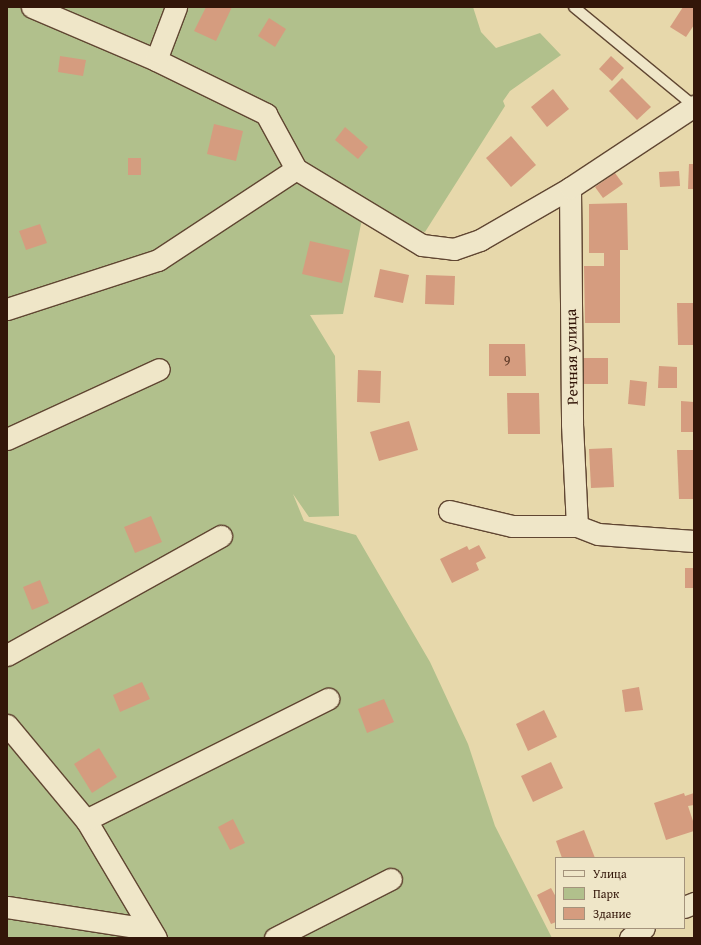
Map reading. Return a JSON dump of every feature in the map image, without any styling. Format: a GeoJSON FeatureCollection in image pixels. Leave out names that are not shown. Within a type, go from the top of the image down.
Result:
{"type":"FeatureCollection","features":[{"type":"Feature","properties":{"kind":"street"},"geometry":{"type":"LineString","coordinates":[[32,7],[156,60],[266,114],[296,169],[422,245],[454,249],[480,240],[570,188],[694,106]]}},
{"type":"Feature","properties":{"kind":"street"},"geometry":{"type":"LineString","coordinates":[[156,60],[176,7]]}},
{"type":"Feature","properties":{"kind":"street"},"geometry":{"type":"LineString","coordinates":[[7,309],[158,260],[296,169]]}},
{"type":"Feature","properties":{"kind":"street","name":"Речная улица"},"geometry":{"type":"LineString","coordinates":[[570,188],[572,424],[577,526]]}},
{"type":"Feature","properties":{"kind":"street"},"geometry":{"type":"LineString","coordinates":[[7,439],[160,369]]}},
{"type":"Feature","properties":{"kind":"street"},"geometry":{"type":"LineString","coordinates":[[449,511],[512,526],[577,526],[598,534],[694,541]]}},
{"type":"Feature","properties":{"kind":"street"},"geometry":{"type":"LineString","coordinates":[[7,655],[220,536]]}},
{"type":"Feature","properties":{"kind":"street"},"geometry":{"type":"LineString","coordinates":[[86,820],[328,698]]}},
{"type":"Feature","properties":{"kind":"street"},"geometry":{"type":"LineString","coordinates":[[7,725],[86,820],[153,933]]}},
{"type":"Feature","properties":{"kind":"street"},"geometry":{"type":"LineString","coordinates":[[275,938],[391,880]]}},
{"type":"Feature","properties":{"kind":"street"},"geometry":{"type":"LineString","coordinates":[[7,907],[153,933]]}},
{"type":"Feature","properties":{"kind":"street"},"geometry":{"type":"LineString","coordinates":[[630,938],[643,929]]}},
{"type":"Feature","properties":{"kind":"lane"},"geometry":{"type":"LineString","coordinates":[[574,7],[694,106]]}},
{"type":"Feature","properties":{"kind":"green space"},"geometry":{"type":"Polygon","coordinates":[[[7,7],[473,7],[481,32],[496,48],[540,33],[561,55],[510,91],[503,101],[505,106],[425,232],[362,219],[343,314],[310,315],[335,356],[339,516],[309,517],[293,494],[304,521],[356,535],[430,662],[468,744],[495,826],[552,938],[7,938],[7,7]]]}},
{"type":"Feature","properties":{"kind":"building"},"geometry":{"type":"Polygon","coordinates":[[[206,7],[232,7],[216,41],[194,31],[206,7]]]}},
{"type":"Feature","properties":{"kind":"building"},"geometry":{"type":"Polygon","coordinates":[[[683,7],[694,7],[694,25],[686,37],[670,27],[683,7]]]}},
{"type":"Feature","properties":{"kind":"building"},"geometry":{"type":"Polygon","coordinates":[[[269,18],[286,29],[275,47],[258,36],[269,18]]]}},
{"type":"Feature","properties":{"kind":"building"},"geometry":{"type":"Polygon","coordinates":[[[60,56],[86,60],[83,76],[58,72],[60,56]]]}},
{"type":"Feature","properties":{"kind":"building"},"geometry":{"type":"Polygon","coordinates":[[[611,56],[624,68],[612,81],[599,69],[611,56]]]}},
{"type":"Feature","properties":{"kind":"building"},"geometry":{"type":"Polygon","coordinates":[[[622,78],[651,107],[637,120],[609,91],[622,78]]]}},
{"type":"Feature","properties":{"kind":"building"},"geometry":{"type":"Polygon","coordinates":[[[553,89],[569,109],[547,127],[531,107],[553,89]]]}},
{"type":"Feature","properties":{"kind":"building"},"geometry":{"type":"Polygon","coordinates":[[[214,124],[243,131],[236,161],[207,154],[214,124]]]}},
{"type":"Feature","properties":{"kind":"building"},"geometry":{"type":"Polygon","coordinates":[[[345,127],[368,147],[358,159],[335,140],[345,127]]]}},
{"type":"Feature","properties":{"kind":"building"},"geometry":{"type":"Polygon","coordinates":[[[511,136],[536,165],[511,187],[486,158],[511,136]]]}},
{"type":"Feature","properties":{"kind":"building"},"geometry":{"type":"Polygon","coordinates":[[[128,158],[141,158],[141,175],[128,175],[128,158]]]}},
{"type":"Feature","properties":{"kind":"building"},"geometry":{"type":"Polygon","coordinates":[[[689,164],[694,164],[694,189],[688,189],[689,164]]]}},
{"type":"Feature","properties":{"kind":"building"},"geometry":{"type":"Polygon","coordinates":[[[679,171],[680,186],[660,187],[659,172],[679,171]]]}},
{"type":"Feature","properties":{"kind":"building"},"geometry":{"type":"Polygon","coordinates":[[[615,173],[623,184],[603,198],[595,187],[615,173]]]}},
{"type":"Feature","properties":{"kind":"building"},"geometry":{"type":"Polygon","coordinates":[[[627,203],[628,250],[620,250],[620,323],[585,323],[584,266],[604,266],[604,253],[589,253],[589,204],[627,203]]]}},
{"type":"Feature","properties":{"kind":"building"},"geometry":{"type":"Polygon","coordinates":[[[40,224],[47,243],[26,250],[19,231],[40,224]]]}},
{"type":"Feature","properties":{"kind":"building"},"geometry":{"type":"Polygon","coordinates":[[[310,241],[350,250],[342,283],[302,274],[310,241]]]}},
{"type":"Feature","properties":{"kind":"building"},"geometry":{"type":"Polygon","coordinates":[[[380,269],[409,275],[403,303],[374,297],[380,269]]]}},
{"type":"Feature","properties":{"kind":"building"},"geometry":{"type":"Polygon","coordinates":[[[426,275],[455,276],[454,305],[425,304],[426,275]]]}},
{"type":"Feature","properties":{"kind":"building"},"geometry":{"type":"Polygon","coordinates":[[[677,303],[694,303],[694,345],[678,345],[677,303]]]}},
{"type":"Feature","properties":{"kind":"building"},"geometry":{"type":"Polygon","coordinates":[[[489,344],[525,344],[526,376],[489,376],[489,344]]]}},
{"type":"Feature","properties":{"kind":"building"},"geometry":{"type":"Polygon","coordinates":[[[579,358],[608,358],[608,384],[579,384],[579,358]]]}},
{"type":"Feature","properties":{"kind":"building"},"geometry":{"type":"Polygon","coordinates":[[[659,366],[677,367],[677,388],[658,388],[659,366]]]}},
{"type":"Feature","properties":{"kind":"building"},"geometry":{"type":"Polygon","coordinates":[[[358,370],[381,371],[380,403],[357,402],[358,370]]]}},
{"type":"Feature","properties":{"kind":"building"},"geometry":{"type":"Polygon","coordinates":[[[630,380],[647,382],[645,406],[628,404],[630,380]]]}},
{"type":"Feature","properties":{"kind":"building"},"geometry":{"type":"Polygon","coordinates":[[[507,393],[539,393],[540,434],[508,434],[507,393]]]}},
{"type":"Feature","properties":{"kind":"building"},"geometry":{"type":"Polygon","coordinates":[[[681,401],[694,402],[694,432],[681,432],[681,401]]]}},
{"type":"Feature","properties":{"kind":"building"},"geometry":{"type":"Polygon","coordinates":[[[409,421],[418,450],[379,461],[370,432],[409,421]]]}},
{"type":"Feature","properties":{"kind":"building"},"geometry":{"type":"Polygon","coordinates":[[[612,448],[614,487],[591,488],[589,449],[612,448]]]}},
{"type":"Feature","properties":{"kind":"building"},"geometry":{"type":"Polygon","coordinates":[[[677,450],[694,450],[694,499],[679,499],[677,450]]]}},
{"type":"Feature","properties":{"kind":"building"},"geometry":{"type":"Polygon","coordinates":[[[151,516],[162,542],[135,553],[124,527],[151,516]]]}},
{"type":"Feature","properties":{"kind":"building"},"geometry":{"type":"Polygon","coordinates":[[[479,545],[486,558],[476,563],[479,570],[452,583],[440,559],[467,546],[469,550],[479,545]]]}},
{"type":"Feature","properties":{"kind":"building"},"geometry":{"type":"Polygon","coordinates":[[[685,568],[694,568],[694,588],[685,588],[685,568]]]}},
{"type":"Feature","properties":{"kind":"building"},"geometry":{"type":"Polygon","coordinates":[[[40,580],[49,603],[32,610],[23,587],[40,580]]]}},
{"type":"Feature","properties":{"kind":"building"},"geometry":{"type":"Polygon","coordinates":[[[142,682],[150,699],[120,712],[113,695],[142,682]]]}},
{"type":"Feature","properties":{"kind":"building"},"geometry":{"type":"Polygon","coordinates":[[[639,687],[643,710],[625,712],[622,690],[639,687]]]}},
{"type":"Feature","properties":{"kind":"building"},"geometry":{"type":"Polygon","coordinates":[[[384,699],[394,722],[367,733],[358,709],[384,699]]]}},
{"type":"Feature","properties":{"kind":"building"},"geometry":{"type":"Polygon","coordinates":[[[544,710],[557,737],[528,751],[516,724],[544,710]]]}},
{"type":"Feature","properties":{"kind":"building"},"geometry":{"type":"Polygon","coordinates":[[[99,748],[117,777],[92,793],[74,764],[99,748]]]}},
{"type":"Feature","properties":{"kind":"building"},"geometry":{"type":"Polygon","coordinates":[[[551,762],[563,788],[533,802],[521,776],[551,762]]]}},
{"type":"Feature","properties":{"kind":"building"},"geometry":{"type":"Polygon","coordinates":[[[684,793],[685,796],[694,793],[694,805],[688,806],[694,824],[694,831],[666,840],[654,803],[684,793]]]}},
{"type":"Feature","properties":{"kind":"building"},"geometry":{"type":"Polygon","coordinates":[[[233,819],[245,843],[230,850],[218,827],[233,819]]]}},
{"type":"Feature","properties":{"kind":"building"},"geometry":{"type":"Polygon","coordinates":[[[584,830],[595,857],[562,857],[556,841],[584,830]]]}},
{"type":"Feature","properties":{"kind":"building"},"geometry":{"type":"Polygon","coordinates":[[[551,888],[555,895],[555,922],[551,924],[537,895],[551,888]]]}}]}
